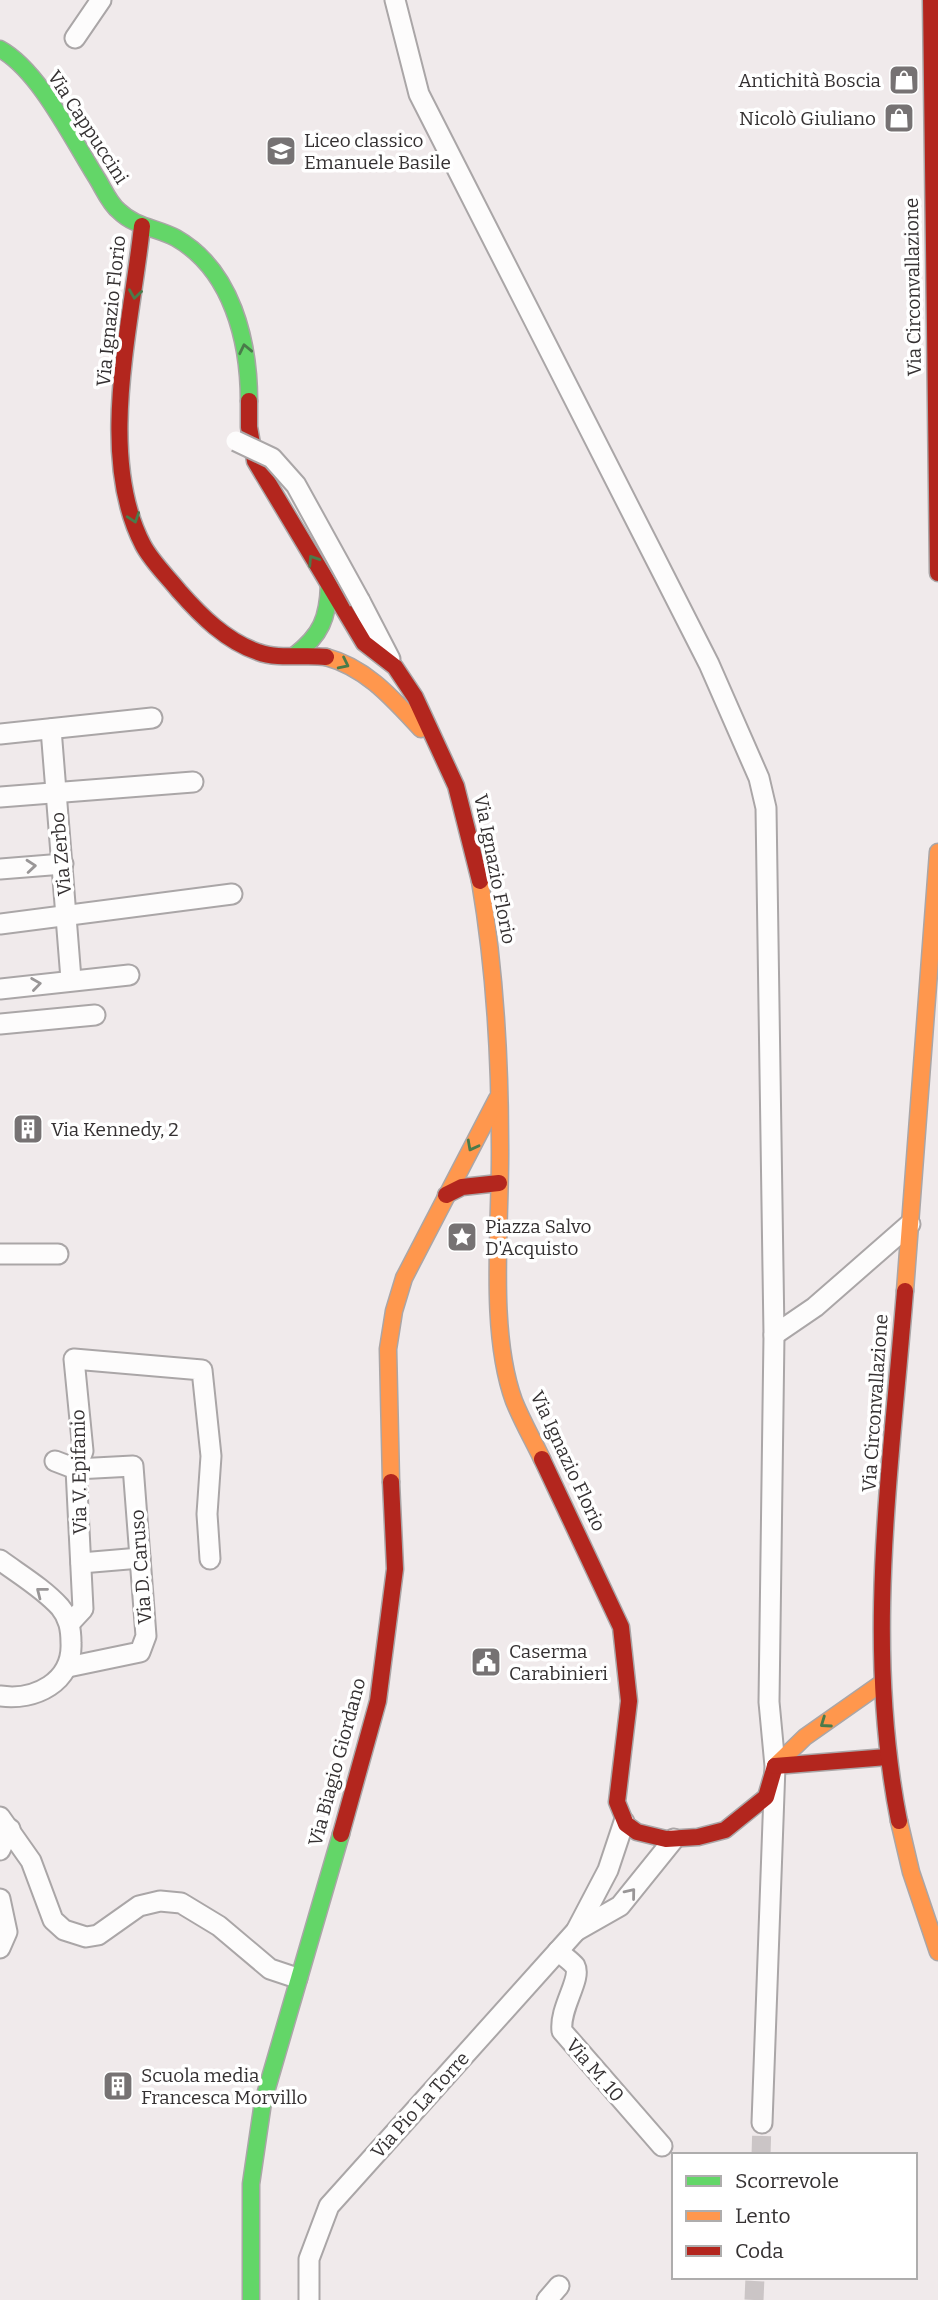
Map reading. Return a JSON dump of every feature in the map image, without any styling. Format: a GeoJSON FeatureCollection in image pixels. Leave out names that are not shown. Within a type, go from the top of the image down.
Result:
{"type":"FeatureCollection","features":[{"type":"Feature","properties":{"kind":"street"},"geometry":{"type":"LineString","coordinates":[[75,38],[101,0]]}},
{"type":"Feature","properties":{"kind":"street"},"geometry":{"type":"LineString","coordinates":[[395,0],[425,105],[709,664],[759,778],[766,808],[774,1335],[769,1702],[775,1766],[762,2123]]}},
{"type":"Feature","properties":{"kind":"street","name":"Via Circonvallazione"},"geometry":{"type":"LineString","coordinates":[[932,0],[938,573]]}},
{"type":"Feature","properties":{"kind":"street","name":"Via Cappuccini"},"geometry":{"type":"LineString","coordinates":[[0,49],[11,55],[36,83],[118,212],[142,226]]}},
{"type":"Feature","properties":{"kind":"street","name":"Via Ignazio Florio"},"geometry":{"type":"LineString","coordinates":[[446,756],[382,689],[345,662],[325,657],[260,654],[231,640],[196,611],[143,544],[122,481],[123,379],[142,226],[174,237],[202,255],[220,282],[239,322],[249,369],[249,427],[255,461],[363,643],[392,663],[446,756],[461,798],[489,926],[497,1028],[500,1315],[504,1358],[514,1400],[621,1627],[627,1654],[629,1709],[618,1790],[618,1810],[624,1822]]}},
{"type":"Feature","properties":{"kind":"street"},"geometry":{"type":"LineString","coordinates":[[236,442],[272,458],[296,485],[392,663]]}},
{"type":"Feature","properties":{"kind":"street"},"geometry":{"type":"LineString","coordinates":[[295,655],[321,636],[328,615],[329,585]]}},
{"type":"Feature","properties":{"kind":"street"},"geometry":{"type":"LineString","coordinates":[[0,734],[152,718]]}},
{"type":"Feature","properties":{"kind":"street","name":"Via Zerbo"},"geometry":{"type":"LineString","coordinates":[[51,729],[71,979]]}},
{"type":"Feature","properties":{"kind":"street"},"geometry":{"type":"LineString","coordinates":[[0,797],[193,782]]}},
{"type":"Feature","properties":{"kind":"street","name":"Via Circonvallazione"},"geometry":{"type":"LineString","coordinates":[[938,852],[880,1619],[879,1685],[887,1757],[913,1882],[938,1952]]}},
{"type":"Feature","properties":{"kind":"street"},"geometry":{"type":"LineString","coordinates":[[0,869],[63,864]]}},
{"type":"Feature","properties":{"kind":"street"},"geometry":{"type":"LineString","coordinates":[[0,924],[232,894]]}},
{"type":"Feature","properties":{"kind":"street"},"geometry":{"type":"LineString","coordinates":[[0,989],[71,979],[129,975]]}},
{"type":"Feature","properties":{"kind":"street"},"geometry":{"type":"LineString","coordinates":[[0,1024],[95,1014]]}},
{"type":"Feature","properties":{"kind":"street","name":"Via Biagio Giordano"},"geometry":{"type":"LineString","coordinates":[[250,2300],[254,2150],[263,2102],[375,1714],[389,1629],[395,1569],[388,1349],[394,1311],[404,1278],[498,1098]]}},
{"type":"Feature","properties":{"kind":"street"},"geometry":{"type":"LineString","coordinates":[[446,1195],[461,1188],[499,1183]]}},
{"type":"Feature","properties":{"kind":"street"},"geometry":{"type":"LineString","coordinates":[[774,1335],[815,1307],[910,1224]]}},
{"type":"Feature","properties":{"kind":"street"},"geometry":{"type":"LineString","coordinates":[[0,1254],[58,1254]]}},
{"type":"Feature","properties":{"kind":"street","name":"Via V. Epifanio"},"geometry":{"type":"LineString","coordinates":[[70,1623],[83,1609],[76,1469],[83,1451],[74,1359],[202,1370],[211,1456],[207,1514],[210,1559]]}},
{"type":"Feature","properties":{"kind":"street"},"geometry":{"type":"LineString","coordinates":[[55,1461],[76,1469]]}},
{"type":"Feature","properties":{"kind":"street","name":"Via D. Caruso"},"geometry":{"type":"LineString","coordinates":[[68,1667],[140,1652],[146,1636],[132,1466],[76,1469]]}},
{"type":"Feature","properties":{"kind":"street"},"geometry":{"type":"LineString","coordinates":[[80,1563],[140,1558]]}},
{"type":"Feature","properties":{"kind":"street"},"geometry":{"type":"LineString","coordinates":[[0,1559],[60,1606],[70,1623],[72,1653],[68,1667],[48,1688],[24,1697],[0,1697]]}},
{"type":"Feature","properties":{"kind":"street"},"geometry":{"type":"LineString","coordinates":[[576,1931],[608,1870],[624,1822],[644,1835],[674,1839],[716,1833],[748,1815],[768,1794],[775,1766],[805,1737],[879,1685]]}},
{"type":"Feature","properties":{"kind":"street"},"geometry":{"type":"LineString","coordinates":[[775,1766],[887,1757]]}},
{"type":"Feature","properties":{"kind":"street"},"geometry":{"type":"LineString","coordinates":[[5,1823],[31,1861],[53,1920],[64,1930],[86,1937],[98,1935],[139,1906],[160,1901],[181,1903],[219,1926],[270,1969],[297,1978]]}},
{"type":"Feature","properties":{"kind":"street"},"geometry":{"type":"LineString","coordinates":[[0,1850],[5,1823]]}},
{"type":"Feature","properties":{"kind":"street"},"geometry":{"type":"LineString","coordinates":[[576,1931],[620,1906],[674,1839]]}},
{"type":"Feature","properties":{"kind":"street"},"geometry":{"type":"LineString","coordinates":[[0,1899],[6,1931],[0,1948]]}},
{"type":"Feature","properties":{"kind":"street","name":"Via Pio La Torre"},"geometry":{"type":"LineString","coordinates":[[309,2300],[309,2259],[329,2206],[576,1931]]}},
{"type":"Feature","properties":{"kind":"street","name":"Via M. 10"},"geometry":{"type":"LineString","coordinates":[[558,1951],[575,1966],[578,1980],[560,2017],[562,2031],[662,2146]]}},
{"type":"Feature","properties":{"kind":"tunnel"},"geometry":{"type":"LineString","coordinates":[[761,2153],[762,2123]]}},
{"type":"Feature","properties":{"kind":"tunnel"},"geometry":{"type":"LineString","coordinates":[[754,2300],[755,2279]]}},
{"type":"Feature","properties":{"kind":"traffic: fast"},"geometry":{"type":"LineString","coordinates":[[0,49],[15,59],[42,90],[116,208],[132,221],[176,238],[195,252],[211,269],[224,288],[241,331],[249,401]]}},
{"type":"Feature","properties":{"kind":"traffic: fast"},"geometry":{"type":"LineString","coordinates":[[295,655],[311,640],[321,625],[327,607],[329,585]]}},
{"type":"Feature","properties":{"kind":"traffic: fast"},"geometry":{"type":"LineString","coordinates":[[251,2300],[251,2184],[263,2102],[341,1834]]}},
{"type":"Feature","properties":{"kind":"traffic: slow"},"geometry":{"type":"LineString","coordinates":[[326,657],[367,677],[421,729]]}},
{"type":"Feature","properties":{"kind":"traffic: slow"},"geometry":{"type":"LineString","coordinates":[[905,1291],[938,852]]}},
{"type":"Feature","properties":{"kind":"traffic: slow"},"geometry":{"type":"LineString","coordinates":[[480,881],[493,980],[498,1046],[498,1309],[501,1342],[514,1401],[542,1459]]}},
{"type":"Feature","properties":{"kind":"traffic: slow"},"geometry":{"type":"LineString","coordinates":[[391,1482],[388,1349],[394,1311],[404,1278],[497,1099]]}},
{"type":"Feature","properties":{"kind":"traffic: slow"},"geometry":{"type":"LineString","coordinates":[[775,1766],[805,1737],[879,1685]]}},
{"type":"Feature","properties":{"kind":"traffic: slow"},"geometry":{"type":"LineString","coordinates":[[899,1821],[911,1872],[938,1952]]}},
{"type":"Feature","properties":{"kind":"traffic: jam"},"geometry":{"type":"LineString","coordinates":[[931,0],[938,573]]}},
{"type":"Feature","properties":{"kind":"traffic: jam"},"geometry":{"type":"LineString","coordinates":[[142,226],[121,388],[119,430],[122,471],[129,509],[143,545],[196,610],[235,641],[266,654],[326,657]]}},
{"type":"Feature","properties":{"kind":"traffic: jam"},"geometry":{"type":"LineString","coordinates":[[249,401],[249,427],[255,461],[364,643],[395,667],[415,697],[456,786],[480,881]]}},
{"type":"Feature","properties":{"kind":"traffic: jam"},"geometry":{"type":"LineString","coordinates":[[446,1195],[462,1187],[499,1183]]}},
{"type":"Feature","properties":{"kind":"traffic: jam"},"geometry":{"type":"LineString","coordinates":[[899,1821],[883,1689],[882,1623],[888,1490],[905,1291]]}},
{"type":"Feature","properties":{"kind":"traffic: jam"},"geometry":{"type":"LineString","coordinates":[[542,1459],[621,1627],[629,1701],[617,1802],[626,1824],[637,1832],[666,1839],[698,1837],[725,1830],[766,1797],[775,1766]]}},
{"type":"Feature","properties":{"kind":"traffic: jam"},"geometry":{"type":"LineString","coordinates":[[341,1834],[378,1701],[395,1569],[391,1482]]}},
{"type":"Feature","properties":{"kind":"traffic: jam"},"geometry":{"type":"LineString","coordinates":[[775,1766],[887,1757]]}},
{"type":"Feature","properties":{"kind":"place","name":"Antichità Boscia"},"geometry":{"type":"Point","coordinates":[904,80]}},
{"type":"Feature","properties":{"kind":"place","name":"Nicolò Giuliano"},"geometry":{"type":"Point","coordinates":[899,118]}},
{"type":"Feature","properties":{"kind":"place","name":"Liceo classico Emanuele Basile"},"geometry":{"type":"Point","coordinates":[281,151]}},
{"type":"Feature","properties":{"kind":"place","name":"Via Kennedy, 2"},"geometry":{"type":"Point","coordinates":[28,1129]}},
{"type":"Feature","properties":{"kind":"place","name":"Piazza Salvo D'Acquisto"},"geometry":{"type":"Point","coordinates":[462,1237]}},
{"type":"Feature","properties":{"kind":"place","name":"Caserma Carabinieri"},"geometry":{"type":"Point","coordinates":[486,1662]}},
{"type":"Feature","properties":{"kind":"place","name":"Scuola media Francesca Morvillo"},"geometry":{"type":"Point","coordinates":[118,2086]}}]}
